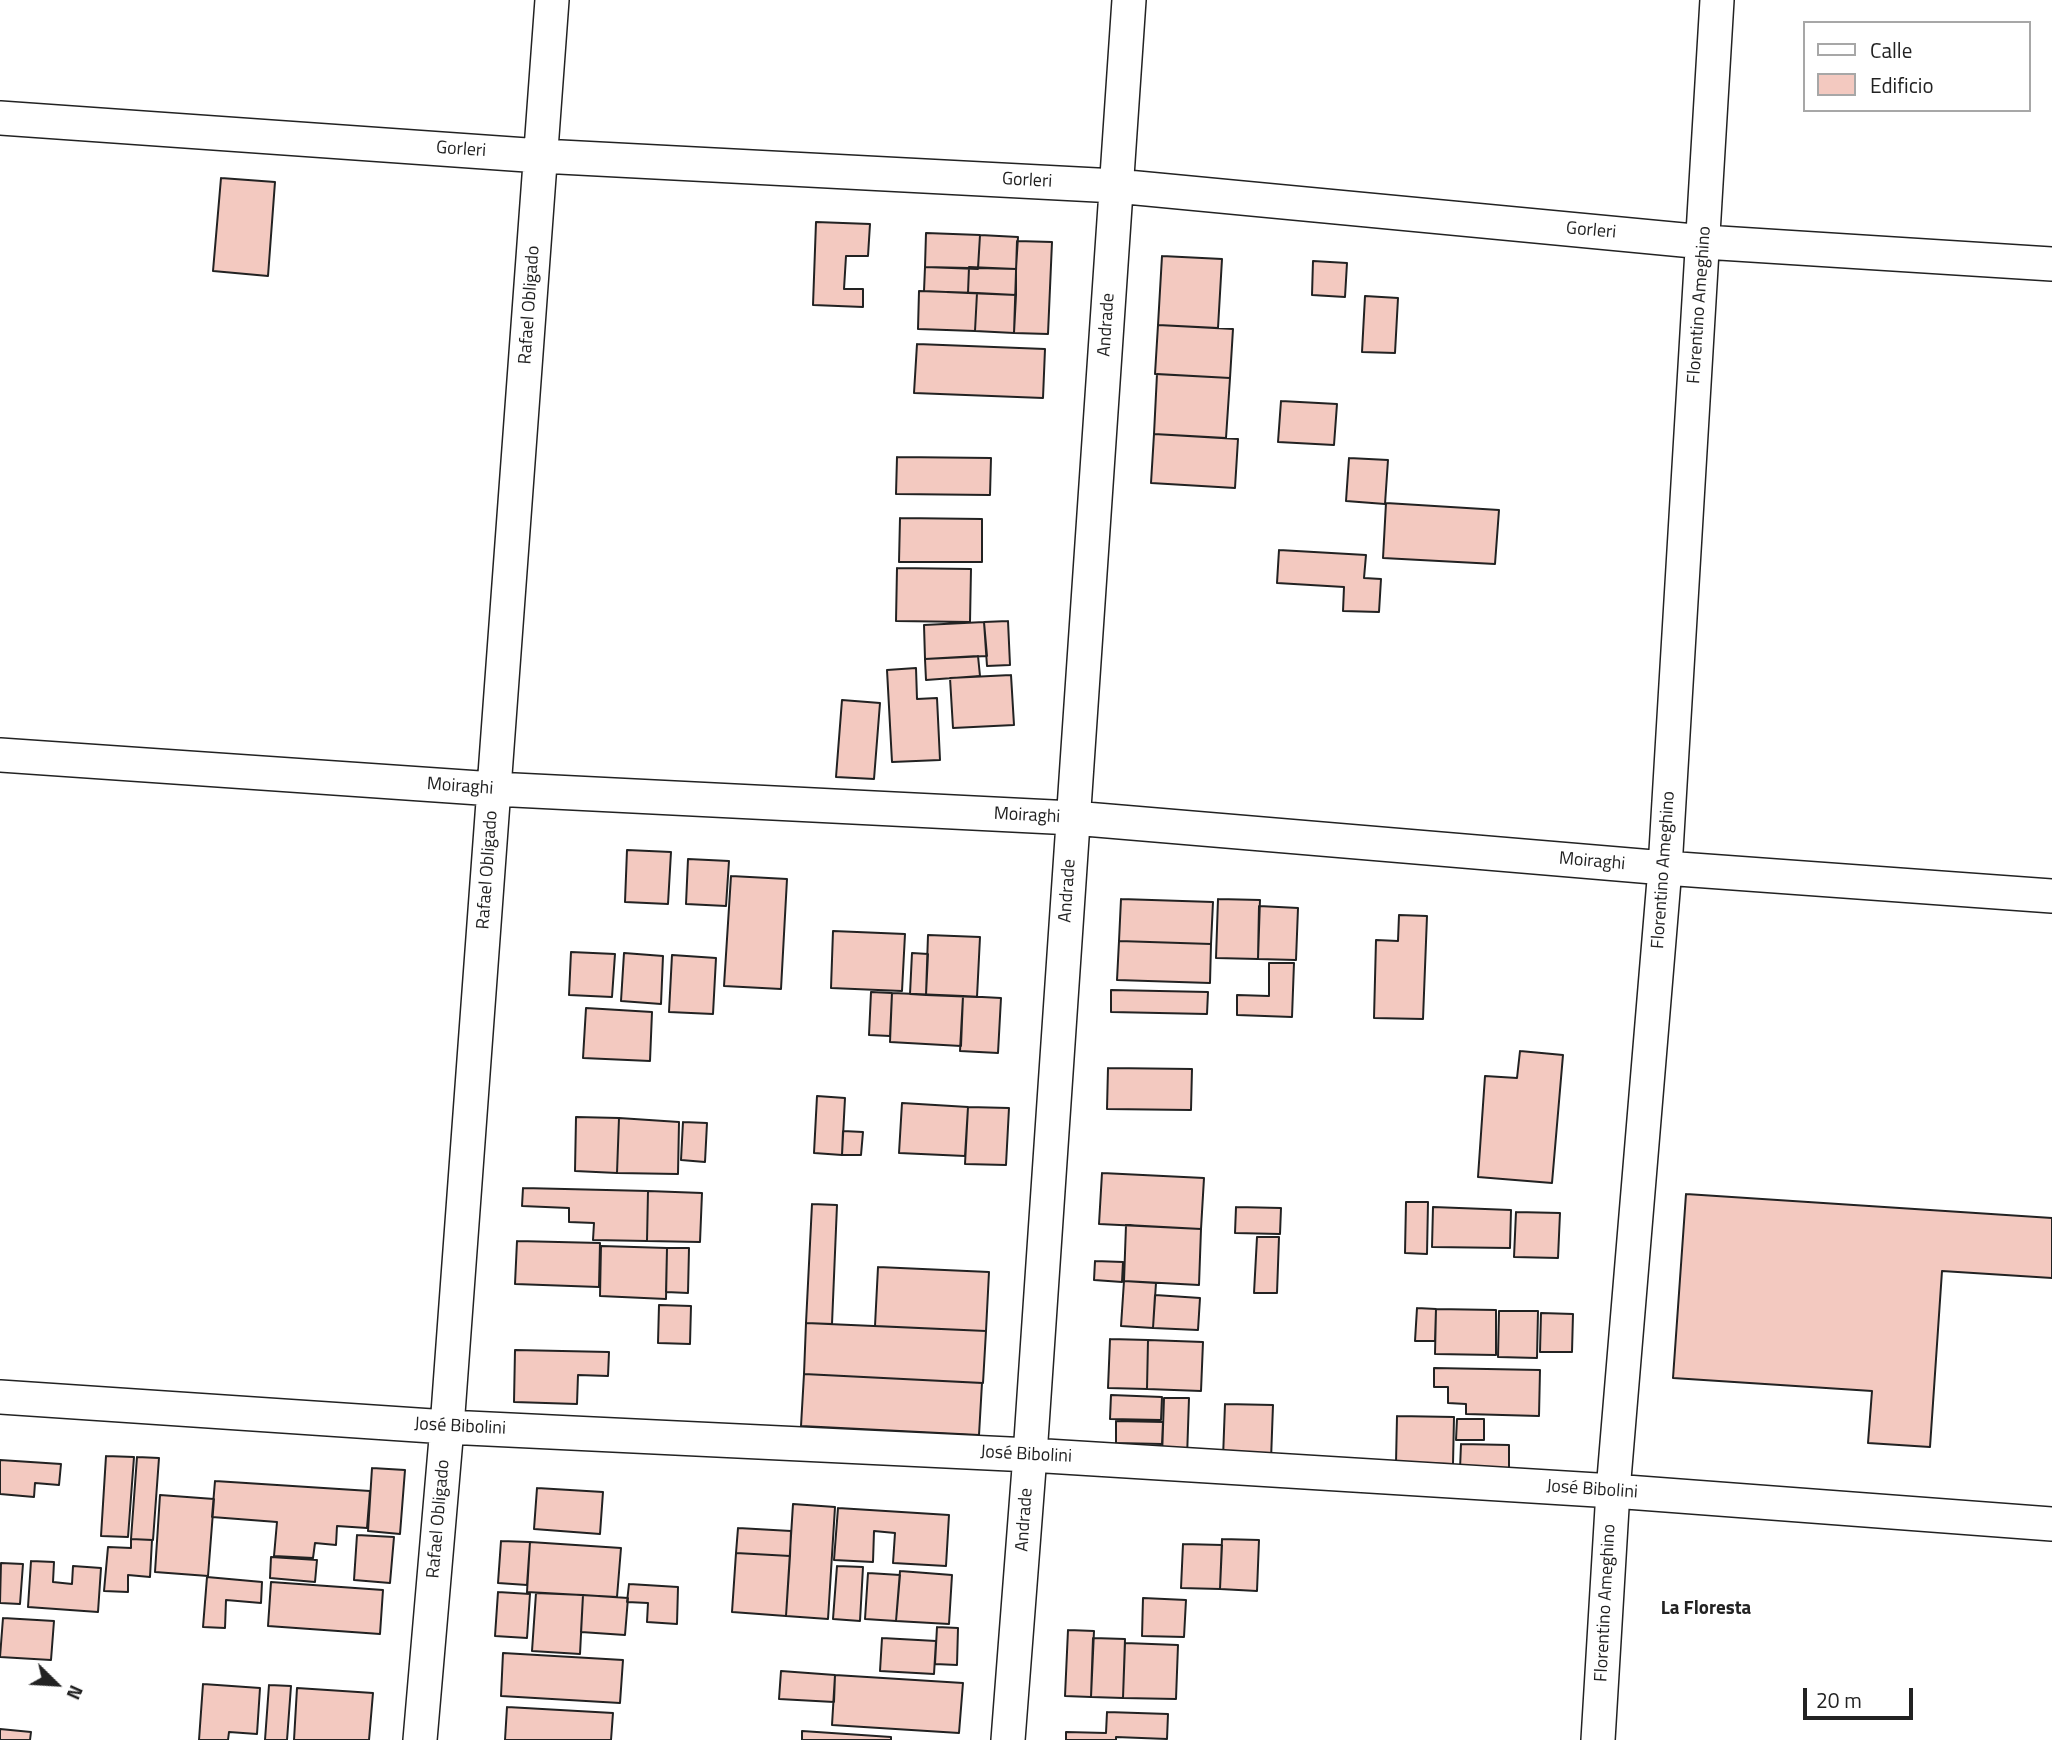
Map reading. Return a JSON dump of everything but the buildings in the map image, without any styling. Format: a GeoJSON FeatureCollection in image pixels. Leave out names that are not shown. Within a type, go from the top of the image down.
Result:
{"type":"FeatureCollection","features":[{"type":"Feature","properties":{"kind":"street","name":"Rafael Obligado"},"geometry":{"type":"LineString","coordinates":[[420,1740],[447,1427],[552,0]]}},
{"type":"Feature","properties":{"kind":"street","name":"Andrade"},"geometry":{"type":"LineString","coordinates":[[1009,1740],[1129,0]]}},
{"type":"Feature","properties":{"kind":"street","name":"Florentino Ameghino"},"geometry":{"type":"LineString","coordinates":[[1598,1740],[1613,1491],[1665,868],[1717,0]]}},
{"type":"Feature","properties":{"kind":"street","name":"Gorleri"},"geometry":{"type":"LineString","coordinates":[[0,118],[541,156],[1116,186],[1704,242],[2052,264]]}},
{"type":"Feature","properties":{"kind":"street","name":"Moiraghi"},"geometry":{"type":"LineString","coordinates":[[0,755],[495,789],[1073,818],[1665,868],[2052,896]]}},
{"type":"Feature","properties":{"kind":"street","name":"José Bibolini"},"geometry":{"type":"LineString","coordinates":[[0,1397],[447,1427],[1030,1455],[1613,1491],[2052,1524]]}},
{"type":"Feature","properties":{"kind":"district","name":"La Floresta"},"geometry":{"type":"Point","coordinates":[1706,1609]}}]}
